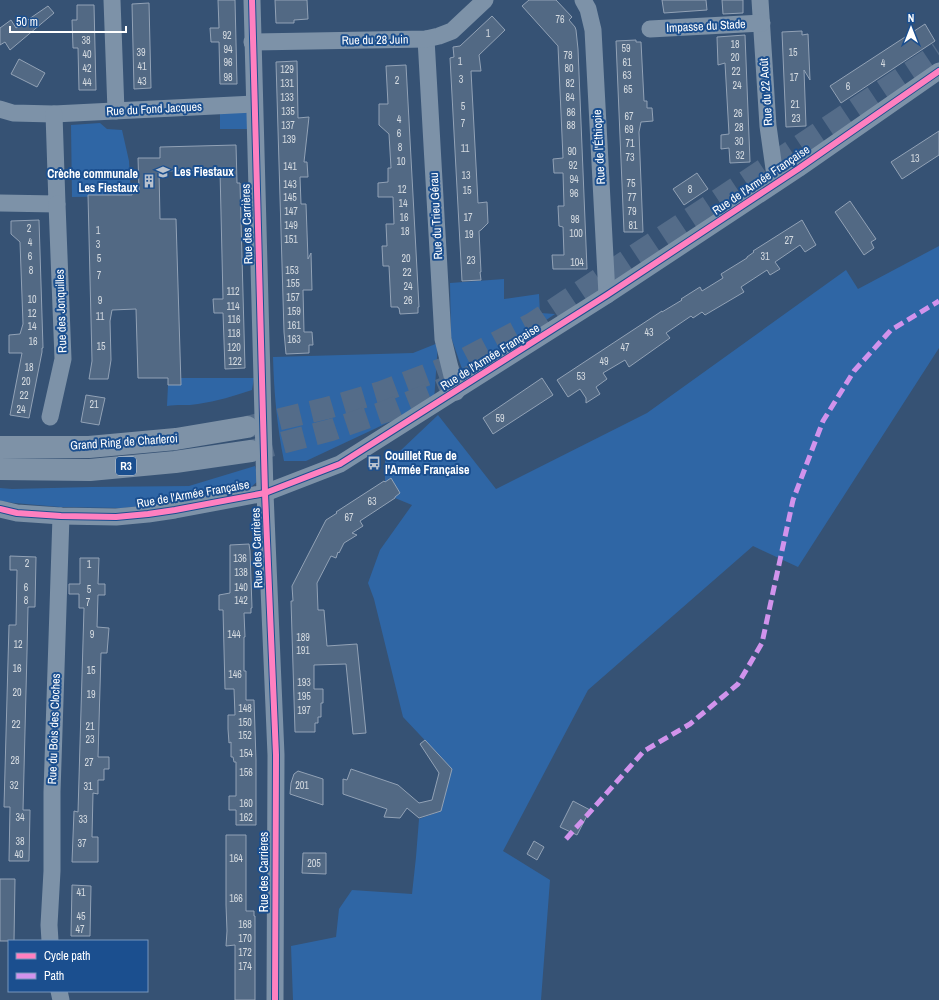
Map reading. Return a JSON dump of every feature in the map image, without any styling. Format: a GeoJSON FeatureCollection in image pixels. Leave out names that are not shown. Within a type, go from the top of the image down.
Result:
{"type":"FeatureCollection","features":[{"type":"Feature","properties":{"kind":"highway","name":"Grand Ring de Charleroi"},"geometry":{"type":"LineString","coordinates":[[0,447],[89,447],[176,439],[247,427]]}},
{"type":"Feature","properties":{"kind":"highway","name":"Grand Ring de Charleroi"},"geometry":{"type":"LineString","coordinates":[[0,469],[90,470],[175,462],[251,451]]}},
{"type":"Feature","properties":{"kind":"street"},"geometry":{"type":"LineString","coordinates":[[112,0],[116,111]]}},
{"type":"Feature","properties":{"kind":"street","name":"Rue des Carrières"},"geometry":{"type":"LineString","coordinates":[[252,0],[266,493],[276,755],[275,1000]]}},
{"type":"Feature","properties":{"kind":"street","name":"Rue du 28 Juin"},"geometry":{"type":"LineString","coordinates":[[252,42],[426,39],[440,36],[452,31],[485,0]]}},
{"type":"Feature","properties":{"kind":"street","name":"Rue de l'Éthiopie"},"geometry":{"type":"LineString","coordinates":[[583,0],[588,9],[593,30],[607,296]]}},
{"type":"Feature","properties":{"kind":"street","name":"Rue du 22 Août"},"geometry":{"type":"LineString","coordinates":[[760,0],[768,126],[776,183]]}},
{"type":"Feature","properties":{"kind":"street","name":"Impasse du Stade"},"geometry":{"type":"LineString","coordinates":[[650,29],[762,23]]}},
{"type":"Feature","properties":{"kind":"street","name":"Rue du Trieu Gérau"},"geometry":{"type":"LineString","coordinates":[[426,39],[443,340],[456,392]]}},
{"type":"Feature","properties":{"kind":"street","name":"Rue de l'Armée Française"},"geometry":{"type":"LineString","coordinates":[[0,509],[17,513],[61,516],[116,517],[148,514],[266,493],[340,464],[607,296],[776,183],[939,71]]}},
{"type":"Feature","properties":{"kind":"street","name":"Rue du Fond Jacques"},"geometry":{"type":"LineString","coordinates":[[0,109],[13,113],[54,114],[254,104]]}},
{"type":"Feature","properties":{"kind":"street","name":"Rue des Jonquilles"},"geometry":{"type":"LineString","coordinates":[[50,417],[63,359],[54,114]]}},
{"type":"Feature","properties":{"kind":"street"},"geometry":{"type":"LineString","coordinates":[[0,203],[57,204]]}},
{"type":"Feature","properties":{"kind":"street","name":"Rue du Bois des Cloches"},"geometry":{"type":"LineString","coordinates":[[50,940],[52,792],[61,516]]}},
{"type":"Feature","properties":{"kind":"shaded area"},"geometry":{"type":"Polygon","coordinates":[[[248,112],[249,129],[220,129],[220,113],[248,112]]]}},
{"type":"Feature","properties":{"kind":"shaded area"},"geometry":{"type":"Polygon","coordinates":[[[100,123],[107,129],[122,130],[129,161],[131,196],[72,197],[71,125],[100,123]]]}},
{"type":"Feature","properties":{"kind":"shaded area"},"geometry":{"type":"Polygon","coordinates":[[[939,246],[939,348],[798,567],[753,546],[588,690],[503,851],[550,880],[541,1000],[293,1000],[291,946],[336,937],[339,909],[352,890],[412,894],[419,819],[441,811],[452,769],[403,717],[374,599],[368,583],[380,550],[412,505],[395,498],[385,481],[385,461],[399,452],[438,415],[496,489],[647,413],[846,270],[858,289],[939,246]]]}},
{"type":"Feature","properties":{"kind":"shaded area"},"geometry":{"type":"Polygon","coordinates":[[[504,279],[504,299],[539,294],[540,313],[555,314],[499,352],[462,369],[451,337],[450,283],[504,279]]]}},
{"type":"Feature","properties":{"kind":"shaded area"},"geometry":{"type":"Polygon","coordinates":[[[438,343],[434,401],[306,461],[284,461],[276,409],[273,357],[413,353],[438,343]]]}},
{"type":"Feature","properties":{"kind":"shaded area"},"geometry":{"type":"Polygon","coordinates":[[[181,378],[254,378],[252,390],[205,403],[167,406],[168,385],[181,384],[181,378]]]}},
{"type":"Feature","properties":{"kind":"shaded area"},"geometry":{"type":"Polygon","coordinates":[[[255,466],[259,480],[250,488],[186,502],[122,508],[60,507],[0,501],[0,488],[189,486],[255,466]]]}},
{"type":"Feature","properties":{"kind":"building"},"geometry":{"type":"Polygon","coordinates":[[[218,0],[235,0],[237,84],[220,84],[219,42],[211,42],[210,28],[219,28],[218,0]]]}},
{"type":"Feature","properties":{"kind":"building"},"geometry":{"type":"Polygon","coordinates":[[[275,0],[307,0],[308,19],[294,20],[294,23],[276,23],[275,0]]]}},
{"type":"Feature","properties":{"kind":"building"},"geometry":{"type":"Polygon","coordinates":[[[529,0],[556,0],[572,17],[569,20],[576,30],[587,269],[553,269],[552,255],[564,255],[563,227],[559,226],[558,206],[564,206],[563,173],[554,173],[553,159],[563,158],[558,46],[522,6],[529,0]]]}},
{"type":"Feature","properties":{"kind":"building"},"geometry":{"type":"Polygon","coordinates":[[[662,0],[706,0],[707,10],[664,13],[662,0]]]}},
{"type":"Feature","properties":{"kind":"building"},"geometry":{"type":"Polygon","coordinates":[[[722,0],[743,0],[743,13],[723,14],[722,0]]]}},
{"type":"Feature","properties":{"kind":"building"},"geometry":{"type":"Polygon","coordinates":[[[149,3],[151,88],[134,89],[132,4],[149,3]]]}},
{"type":"Feature","properties":{"kind":"building"},"geometry":{"type":"Polygon","coordinates":[[[77,5],[94,5],[96,90],[79,90],[78,48],[73,48],[72,20],[77,20],[77,5]]]}},
{"type":"Feature","properties":{"kind":"building"},"geometry":{"type":"Polygon","coordinates":[[[48,6],[54,13],[10,50],[5,42],[0,45],[0,28],[11,20],[16,28],[48,6]]]}},
{"type":"Feature","properties":{"kind":"building"},"geometry":{"type":"Polygon","coordinates":[[[492,16],[505,30],[479,55],[481,71],[471,71],[478,203],[487,202],[488,223],[479,231],[481,280],[462,281],[450,58],[454,57],[453,47],[460,46],[492,16]]]}},
{"type":"Feature","properties":{"kind":"building"},"geometry":{"type":"Polygon","coordinates":[[[925,24],[935,41],[841,103],[830,86],[925,24]]]}},
{"type":"Feature","properties":{"kind":"building"},"geometry":{"type":"Polygon","coordinates":[[[802,31],[802,35],[808,34],[810,80],[804,70],[806,126],[786,127],[782,32],[802,31]]]}},
{"type":"Feature","properties":{"kind":"building"},"geometry":{"type":"Polygon","coordinates":[[[745,35],[750,162],[730,163],[729,148],[721,149],[721,135],[729,134],[725,63],[718,65],[717,37],[745,35]]]}},
{"type":"Feature","properties":{"kind":"building"},"geometry":{"type":"Polygon","coordinates":[[[636,40],[636,42],[641,42],[644,101],[647,101],[647,108],[652,108],[653,121],[641,122],[639,132],[643,232],[624,232],[616,41],[636,40]]]}},
{"type":"Feature","properties":{"kind":"building"},"geometry":{"type":"Polygon","coordinates":[[[19,59],[45,73],[37,87],[11,74],[19,59]]]}},
{"type":"Feature","properties":{"kind":"building"},"geometry":{"type":"Polygon","coordinates":[[[297,61],[298,118],[309,117],[304,162],[307,162],[308,177],[300,177],[301,204],[306,204],[308,259],[311,253],[312,290],[303,290],[304,332],[312,332],[313,345],[309,345],[309,353],[286,354],[284,332],[276,62],[297,61]]]}},
{"type":"Feature","properties":{"kind":"building"},"geometry":{"type":"Polygon","coordinates":[[[406,65],[419,307],[418,313],[400,314],[398,307],[391,307],[389,266],[383,266],[382,246],[387,246],[386,224],[394,224],[393,197],[378,197],[378,183],[388,182],[388,168],[391,168],[389,134],[379,125],[379,104],[388,104],[386,66],[406,65]]]}},
{"type":"Feature","properties":{"kind":"building"},"geometry":{"type":"Polygon","coordinates":[[[939,131],[939,155],[902,179],[891,162],[939,131]]]}},
{"type":"Feature","properties":{"kind":"building"},"geometry":{"type":"Polygon","coordinates":[[[236,145],[237,183],[240,183],[245,368],[225,369],[223,313],[214,313],[213,299],[223,299],[220,170],[159,171],[160,219],[176,219],[181,385],[168,385],[168,378],[138,378],[136,309],[112,310],[110,321],[111,360],[108,379],[89,379],[92,361],[88,195],[132,195],[132,190],[139,190],[138,158],[160,158],[160,147],[236,145]]]}},
{"type":"Feature","properties":{"kind":"building"},"geometry":{"type":"Polygon","coordinates":[[[697,173],[708,189],[684,205],[673,189],[697,173]]]}},
{"type":"Feature","properties":{"kind":"building"},"geometry":{"type":"Polygon","coordinates":[[[850,201],[876,239],[871,242],[874,248],[864,255],[835,212],[850,201]]]}},
{"type":"Feature","properties":{"kind":"building"},"geometry":{"type":"Polygon","coordinates":[[[39,220],[43,348],[29,418],[10,415],[22,353],[9,353],[9,335],[20,334],[23,324],[20,242],[11,234],[11,221],[39,220]]]}},
{"type":"Feature","properties":{"kind":"building"},"geometry":{"type":"Polygon","coordinates":[[[802,220],[816,245],[805,252],[800,245],[775,262],[780,269],[770,275],[767,270],[741,287],[744,292],[705,315],[702,312],[693,318],[691,316],[666,333],[670,338],[629,367],[625,360],[603,373],[607,379],[596,387],[600,394],[586,403],[586,398],[580,389],[568,397],[557,380],[700,287],[702,291],[723,278],[721,274],[747,258],[754,252],[753,251],[802,220]]]}},
{"type":"Feature","properties":{"kind":"building"},"geometry":{"type":"Polygon","coordinates":[[[542,378],[553,395],[493,434],[483,418],[542,378]]]}},
{"type":"Feature","properties":{"kind":"building"},"geometry":{"type":"Polygon","coordinates":[[[86,395],[105,398],[99,425],[81,422],[86,395]]]}},
{"type":"Feature","properties":{"kind":"building"},"geometry":{"type":"Polygon","coordinates":[[[391,478],[400,493],[395,498],[360,521],[363,526],[352,533],[357,535],[344,543],[336,558],[331,556],[317,583],[318,610],[324,610],[327,646],[357,644],[366,733],[353,734],[346,664],[314,665],[314,689],[323,689],[321,717],[318,717],[318,723],[315,723],[315,732],[295,732],[291,601],[293,601],[292,586],[326,520],[337,513],[336,512],[391,478]]]}},
{"type":"Feature","properties":{"kind":"building"},"geometry":{"type":"Polygon","coordinates":[[[249,544],[252,608],[251,613],[244,613],[244,671],[246,671],[246,700],[254,700],[256,825],[236,825],[236,810],[229,810],[229,796],[236,796],[236,762],[234,762],[233,757],[231,757],[231,742],[229,743],[228,729],[228,715],[235,715],[234,689],[225,689],[223,610],[219,610],[219,595],[230,593],[230,545],[249,544]]]}},
{"type":"Feature","properties":{"kind":"building"},"geometry":{"type":"Polygon","coordinates":[[[10,556],[36,557],[35,607],[28,607],[23,810],[30,810],[29,861],[9,861],[10,807],[4,807],[9,625],[16,625],[17,570],[10,570],[10,556]]]}},
{"type":"Feature","properties":{"kind":"building"},"geometry":{"type":"Polygon","coordinates":[[[80,558],[99,558],[98,584],[105,584],[105,595],[98,595],[97,627],[109,628],[107,653],[101,653],[98,757],[109,757],[109,769],[104,769],[104,780],[98,780],[98,794],[93,793],[92,837],[98,837],[98,862],[72,862],[74,811],[78,812],[84,608],[79,608],[79,594],[69,594],[69,584],[80,584],[80,558]]]}},
{"type":"Feature","properties":{"kind":"building"},"geometry":{"type":"Polygon","coordinates":[[[425,740],[452,769],[441,811],[419,818],[407,808],[400,818],[384,817],[387,809],[343,794],[343,779],[347,780],[351,769],[398,785],[419,803],[432,800],[439,773],[420,744],[425,740]]]}},
{"type":"Feature","properties":{"kind":"building"},"geometry":{"type":"Polygon","coordinates":[[[298,771],[323,779],[323,805],[290,794],[294,774],[298,771]]]}},
{"type":"Feature","properties":{"kind":"building"},"geometry":{"type":"Polygon","coordinates":[[[573,801],[590,810],[577,835],[560,827],[573,801]]]}},
{"type":"Feature","properties":{"kind":"building"},"geometry":{"type":"Polygon","coordinates":[[[226,835],[246,835],[246,911],[254,911],[255,916],[255,1000],[235,1000],[235,945],[226,946],[226,835]]]}},
{"type":"Feature","properties":{"kind":"building"},"geometry":{"type":"Polygon","coordinates":[[[534,841],[544,847],[537,860],[527,854],[534,841]]]}},
{"type":"Feature","properties":{"kind":"building"},"geometry":{"type":"Polygon","coordinates":[[[303,853],[326,853],[326,874],[302,873],[303,853]]]}},
{"type":"Feature","properties":{"kind":"building"},"geometry":{"type":"Polygon","coordinates":[[[0,879],[15,879],[14,940],[0,941],[0,879]]]}},
{"type":"Feature","properties":{"kind":"building"},"geometry":{"type":"Polygon","coordinates":[[[72,885],[91,886],[90,936],[71,936],[72,885]]]}},
{"type":"Feature","properties":{"kind":"tunnel"},"geometry":{"type":"LineString","coordinates":[[247,427],[327,408],[381,392],[455,364],[533,323],[939,53]]}},
{"type":"Feature","properties":{"kind":"tunnel"},"geometry":{"type":"LineString","coordinates":[[251,451],[331,430],[387,411],[462,381],[473,375]]}},
{"type":"Feature","properties":{"kind":"marked path"},"geometry":{"type":"LineString","coordinates":[[566,839],[644,751],[690,724],[738,684],[762,643],[793,500],[823,421],[854,371],[891,330],[939,301]]}},
{"type":"Feature","properties":{"kind":"cycle path"},"geometry":{"type":"LineString","coordinates":[[252,0],[265,493],[276,755],[275,1000]]}},
{"type":"Feature","properties":{"kind":"cycle path"},"geometry":{"type":"LineString","coordinates":[[0,509],[17,513],[61,516],[116,517],[148,514],[265,493],[340,464],[607,295],[798,169],[939,71]]}},
{"type":"Feature","properties":{"kind":"place","name":"Les Fiestaux"},"geometry":{"type":"Point","coordinates":[163,172]}},
{"type":"Feature","properties":{"kind":"place","name":"Crèche communale Les Fiestaux"},"geometry":{"type":"Point","coordinates":[149,181]}},
{"type":"Feature","properties":{"kind":"place","name":"Couillet Rue de l'Armée Française"},"geometry":{"type":"Point","coordinates":[374,463]}}]}
